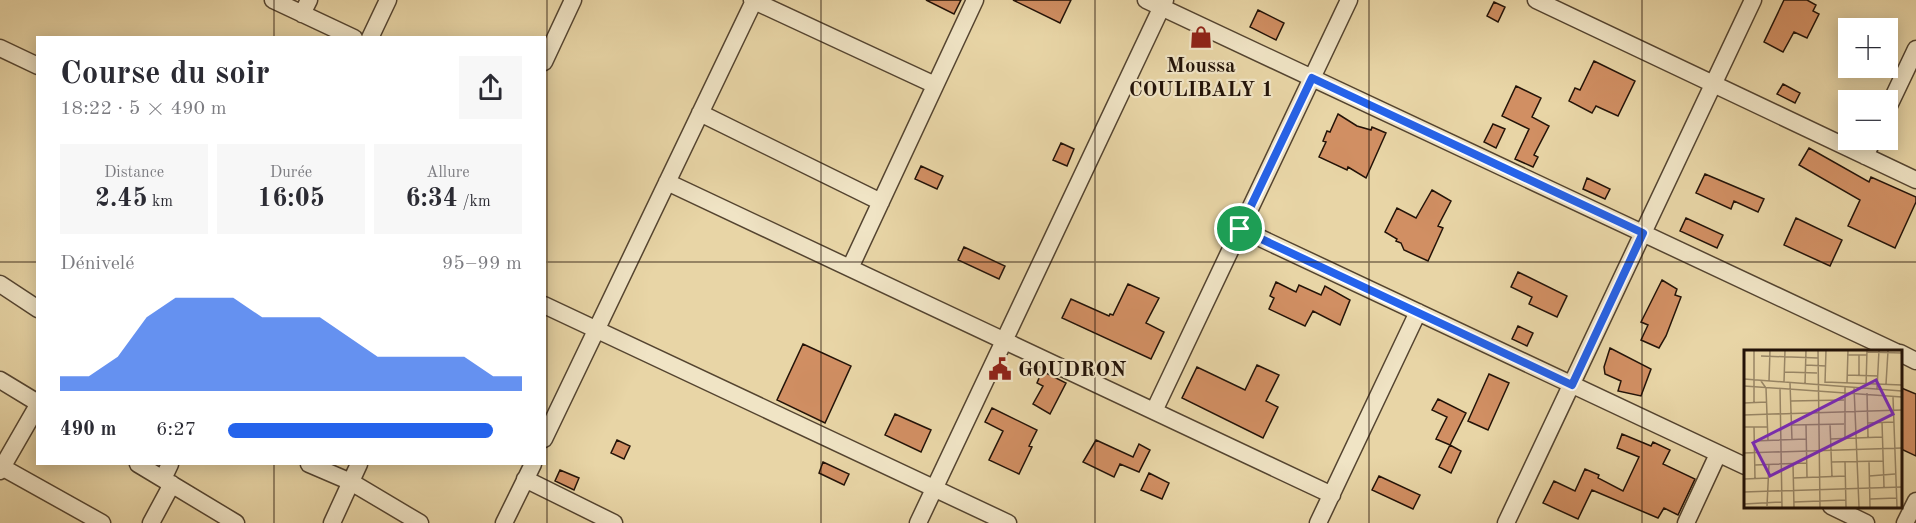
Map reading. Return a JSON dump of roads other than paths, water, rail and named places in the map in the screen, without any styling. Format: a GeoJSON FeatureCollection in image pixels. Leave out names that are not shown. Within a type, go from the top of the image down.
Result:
{"type":"FeatureCollection","features":[{"type":"Feature","properties":{"kind":"street"},"geometry":{"type":"LineString","coordinates":[[273,0],[305,7],[351,36]]}},
{"type":"Feature","properties":{"kind":"street"},"geometry":{"type":"LineString","coordinates":[[371,36],[388,0]]}},
{"type":"Feature","properties":{"kind":"street"},"geometry":{"type":"LineString","coordinates":[[546,58],[573,0]]}},
{"type":"Feature","properties":{"kind":"street"},"geometry":{"type":"LineString","coordinates":[[546,435],[753,0],[935,85]]}},
{"type":"Feature","properties":{"kind":"street"},"geometry":{"type":"LineString","coordinates":[[850,268],[975,0]]}},
{"type":"Feature","properties":{"kind":"street"},"geometry":{"type":"LineString","coordinates":[[1146,0],[1163,4],[1312,78],[1892,350]]}},
{"type":"Feature","properties":{"kind":"street"},"geometry":{"type":"LineString","coordinates":[[1154,411],[1349,0]]}},
{"type":"Feature","properties":{"kind":"street"},"geometry":{"type":"LineString","coordinates":[[1536,0],[1564,6],[1713,84],[1916,180]]}},
{"type":"Feature","properties":{"kind":"street"},"geometry":{"type":"LineString","coordinates":[[1506,523],[1753,0]]}},
{"type":"Feature","properties":{"kind":"street"},"geometry":{"type":"LineString","coordinates":[[918,523],[1163,4]]}},
{"type":"Feature","properties":{"kind":"street"},"geometry":{"type":"LineString","coordinates":[[0,48],[36,65]]}},
{"type":"Feature","properties":{"kind":"street"},"geometry":{"type":"LineString","coordinates":[[1897,90],[1916,49]]}},
{"type":"Feature","properties":{"kind":"street"},"geometry":{"type":"LineString","coordinates":[[700,113],[880,202]]}},
{"type":"Feature","properties":{"kind":"street"},"geometry":{"type":"LineString","coordinates":[[1865,156],[1868,150]]}},
{"type":"Feature","properties":{"kind":"street"},"geometry":{"type":"LineString","coordinates":[[668,182],[1332,495]]}},
{"type":"Feature","properties":{"kind":"street"},"geometry":{"type":"LineString","coordinates":[[1240,229],[1744,466]]}},
{"type":"Feature","properties":{"kind":"street"},"geometry":{"type":"LineString","coordinates":[[0,284],[36,308]]}},
{"type":"Feature","properties":{"kind":"street"},"geometry":{"type":"LineString","coordinates":[[546,305],[1008,523]]}},
{"type":"Feature","properties":{"kind":"street"},"geometry":{"type":"LineString","coordinates":[[1318,523],[1418,312]]}},
{"type":"Feature","properties":{"kind":"street"},"geometry":{"type":"LineString","coordinates":[[1901,354],[1916,361]]}},
{"type":"Feature","properties":{"kind":"street"},"geometry":{"type":"LineString","coordinates":[[0,380],[36,403]]}},
{"type":"Feature","properties":{"kind":"street"},"geometry":{"type":"LineString","coordinates":[[36,407],[1,468],[102,523]]}},
{"type":"Feature","properties":{"kind":"street"},"geometry":{"type":"LineString","coordinates":[[1686,523],[1718,454]]}},
{"type":"Feature","properties":{"kind":"street"},"geometry":{"type":"LineString","coordinates":[[141,465],[169,476],[236,523]]}},
{"type":"Feature","properties":{"kind":"street"},"geometry":{"type":"LineString","coordinates":[[311,465],[351,482],[420,523]]}},
{"type":"Feature","properties":{"kind":"street"},"geometry":{"type":"LineString","coordinates":[[332,523],[359,465]]}},
{"type":"Feature","properties":{"kind":"street"},"geometry":{"type":"LineString","coordinates":[[504,523],[532,465]]}},
{"type":"Feature","properties":{"kind":"street"},"geometry":{"type":"LineString","coordinates":[[151,523],[169,476]]}},
{"type":"Feature","properties":{"kind":"street"},"geometry":{"type":"LineString","coordinates":[[525,479],[614,523]]}},
{"type":"Feature","properties":{"kind":"street"},"geometry":{"type":"LineString","coordinates":[[1905,523],[1916,501]]}},
{"type":"Feature","properties":{"kind":"street"},"geometry":{"type":"LineString","coordinates":[[1833,508],[1866,523]]}},
{"type":"Feature","properties":{"kind":"place","name":"Moussa COULIBALY 1"},"geometry":{"type":"Point","coordinates":[1201,37]}},
{"type":"Feature","properties":{"kind":"place","name":"GOUDRON"},"geometry":{"type":"Point","coordinates":[1000,369]}}]}
